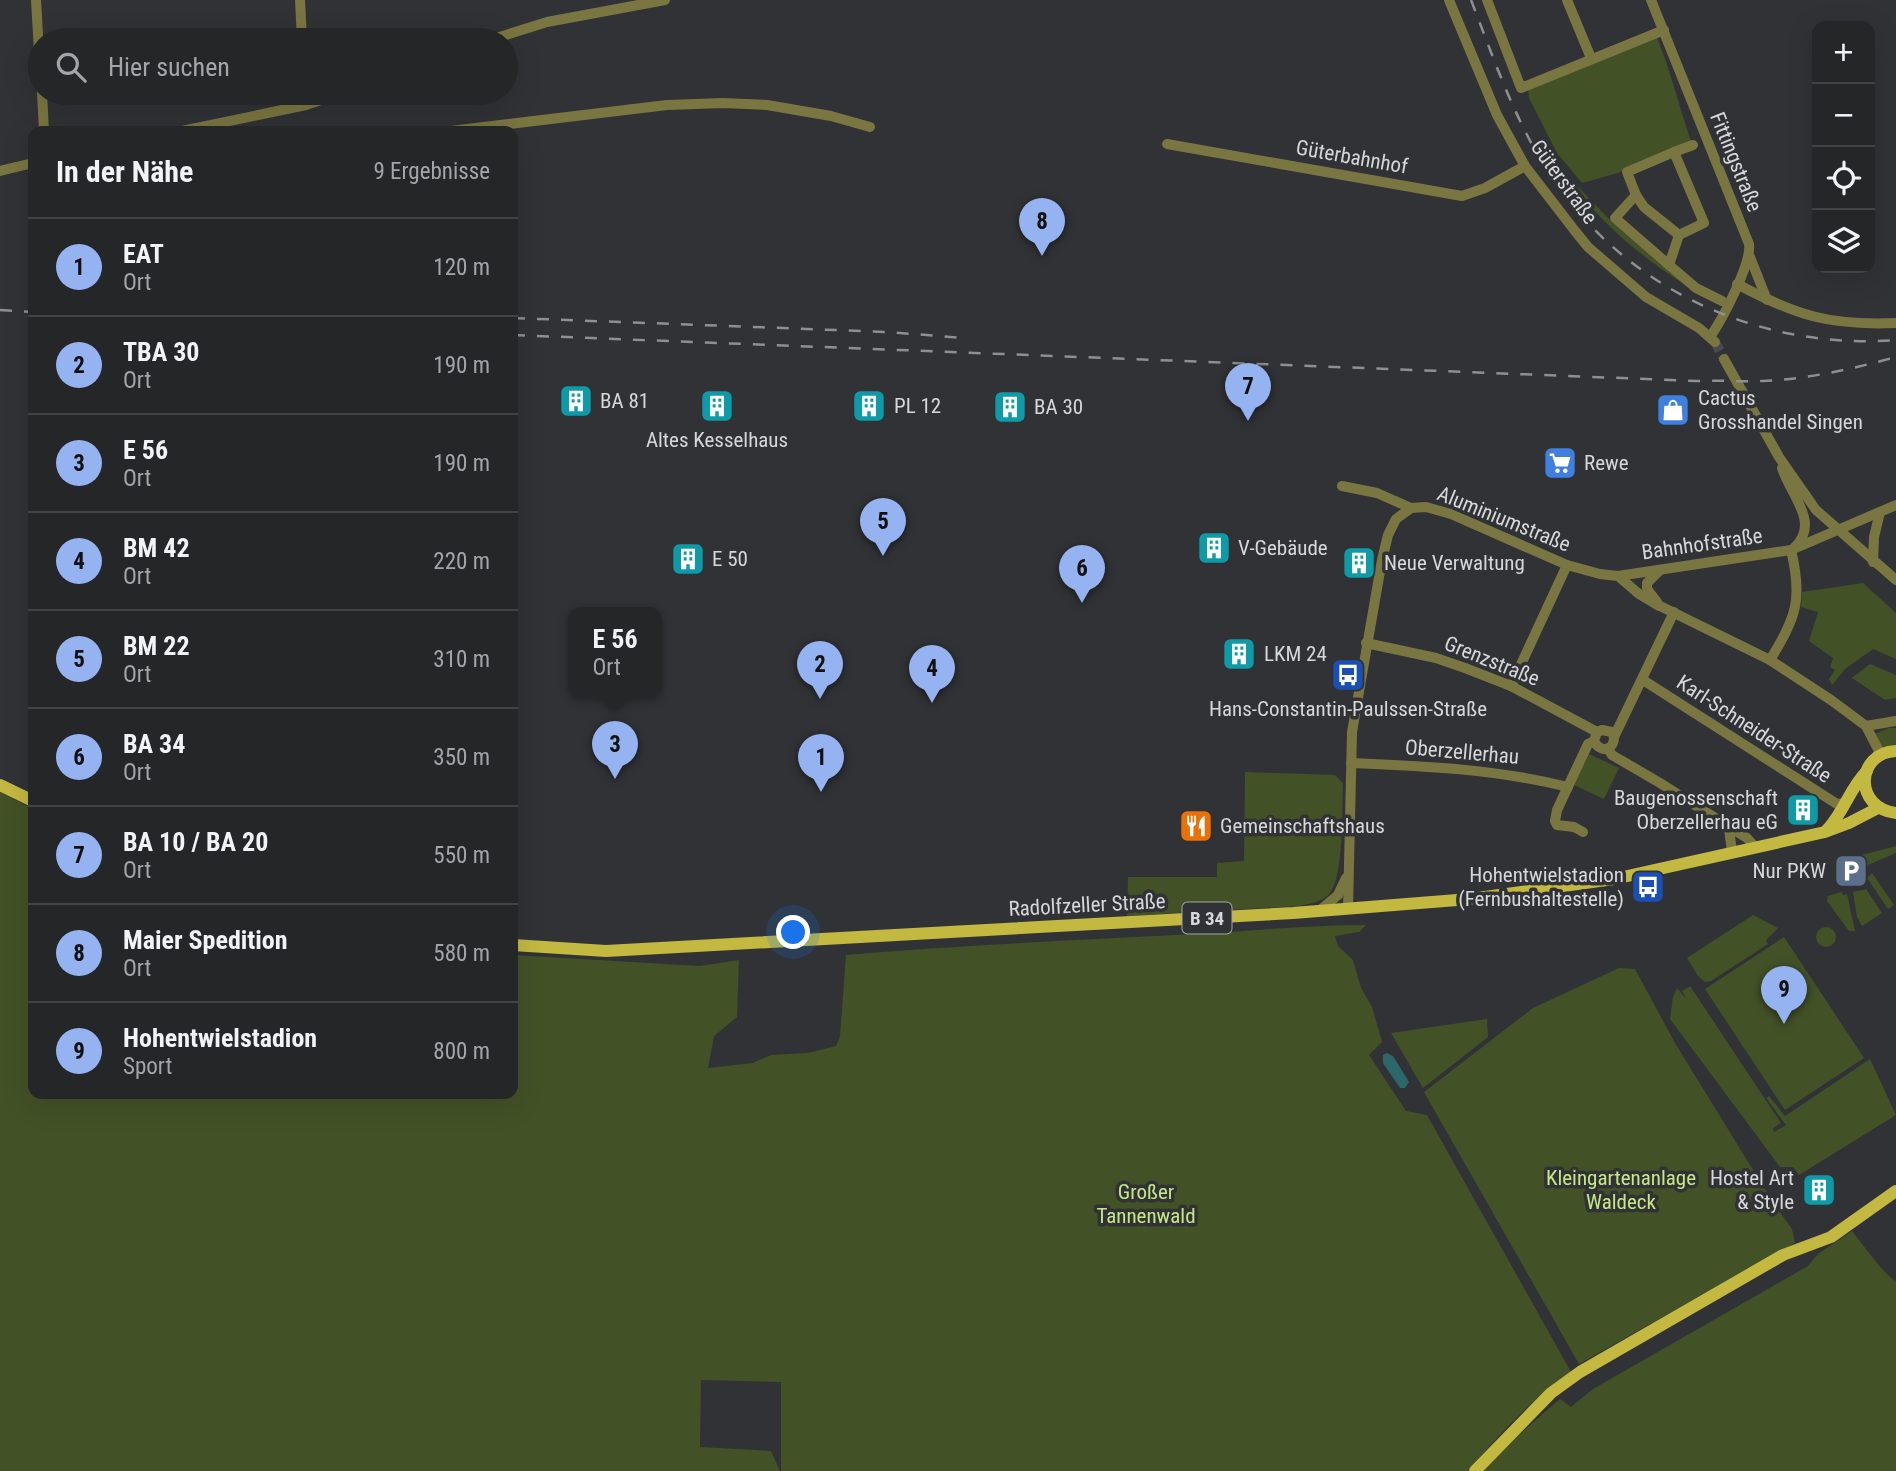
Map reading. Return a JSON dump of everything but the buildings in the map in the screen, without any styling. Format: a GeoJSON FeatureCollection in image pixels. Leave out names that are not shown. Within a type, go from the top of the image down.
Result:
{"type":"FeatureCollection","features":[{"type":"Feature","properties":{"kind":"main road"},"geometry":{"type":"LineString","coordinates":[[1825,832],[1840,816],[1858,780],[1873,762],[1896,751]]}},
{"type":"Feature","properties":{"kind":"main road"},"geometry":{"type":"LineString","coordinates":[[1873,762],[1866,789],[1870,800],[1878,808],[1896,813]]}},
{"type":"Feature","properties":{"kind":"main road"},"geometry":{"type":"LineString","coordinates":[[0,785],[28,799]]}},
{"type":"Feature","properties":{"kind":"main road","name":"Radolfzeller Straße"},"geometry":{"type":"LineString","coordinates":[[518,945],[606,951],[1317,912],[1470,900],[1614,879],[1825,832],[1878,808]]}},
{"type":"Feature","properties":{"kind":"main road"},"geometry":{"type":"LineString","coordinates":[[1475,1471],[1551,1393],[1570,1379],[1752,1272],[1802,1246],[1831,1237],[1896,1191]]}},
{"type":"Feature","properties":{"kind":"street"},"geometry":{"type":"LineString","coordinates":[[36,0],[38,28]]}},
{"type":"Feature","properties":{"kind":"street"},"geometry":{"type":"LineString","coordinates":[[300,0],[301,28]]}},
{"type":"Feature","properties":{"kind":"street"},"geometry":{"type":"LineString","coordinates":[[518,31],[547,22],[665,0]]}},
{"type":"Feature","properties":{"kind":"street","name":"Güterstraße"},"geometry":{"type":"LineString","coordinates":[[1449,0],[1497,115],[1525,166],[1588,247],[1646,297],[1713,339],[1737,285]]}},
{"type":"Feature","properties":{"kind":"street"},"geometry":{"type":"LineString","coordinates":[[1487,0],[1521,88],[1664,30]]}},
{"type":"Feature","properties":{"kind":"street"},"geometry":{"type":"LineString","coordinates":[[1567,0],[1591,58]]}},
{"type":"Feature","properties":{"kind":"street","name":"Fittingstraße"},"geometry":{"type":"LineString","coordinates":[[1651,0],[1749,244],[1750,257],[1768,301]]}},
{"type":"Feature","properties":{"kind":"street"},"geometry":{"type":"LineString","coordinates":[[493,126],[667,105],[723,103],[780,107],[831,116],[870,127]]}},
{"type":"Feature","properties":{"kind":"street"},"geometry":{"type":"LineString","coordinates":[[43,105],[44,126]]}},
{"type":"Feature","properties":{"kind":"street"},"geometry":{"type":"LineString","coordinates":[[207,126],[306,106]]}},
{"type":"Feature","properties":{"kind":"street","name":"Güterbahnhof"},"geometry":{"type":"LineString","coordinates":[[1167,144],[1462,196],[1485,188],[1525,166]]}},
{"type":"Feature","properties":{"kind":"street"},"geometry":{"type":"LineString","coordinates":[[1679,235],[1644,206],[1636,195],[1627,172],[1693,145]]}},
{"type":"Feature","properties":{"kind":"street"},"geometry":{"type":"LineString","coordinates":[[1669,265],[1679,235],[1704,223],[1674,152]]}},
{"type":"Feature","properties":{"kind":"street"},"geometry":{"type":"LineString","coordinates":[[0,171],[28,164]]}},
{"type":"Feature","properties":{"kind":"street"},"geometry":{"type":"LineString","coordinates":[[1636,195],[1615,218],[1696,288],[1723,301]]}},
{"type":"Feature","properties":{"kind":"street"},"geometry":{"type":"LineString","coordinates":[[1750,257],[1737,285],[1768,301],[1805,316],[1841,323],[1896,323]]}},
{"type":"Feature","properties":{"kind":"street"},"geometry":{"type":"LineString","coordinates":[[1724,359],[1779,457],[1816,510],[1896,580]]}},
{"type":"Feature","properties":{"kind":"street"},"geometry":{"type":"LineString","coordinates":[[1770,660],[1791,623],[1797,602],[1798,582],[1791,550],[1805,534],[1807,525],[1787,483],[1779,457]]}},
{"type":"Feature","properties":{"kind":"street"},"geometry":{"type":"LineString","coordinates":[[1342,486],[1377,493],[1411,508]]}},
{"type":"Feature","properties":{"kind":"street"},"geometry":{"type":"LineString","coordinates":[[1837,530],[1896,505]]}},
{"type":"Feature","properties":{"kind":"street","name":"Aluminiumstraße"},"geometry":{"type":"LineString","coordinates":[[1366,643],[1388,535],[1396,519],[1411,508],[1426,507],[1451,514],[1567,565],[1600,575],[1770,660],[1866,726],[1873,762]]}},
{"type":"Feature","properties":{"kind":"street"},"geometry":{"type":"LineString","coordinates":[[1873,562],[1874,537],[1880,512]]}},
{"type":"Feature","properties":{"kind":"street","name":"Bahnhofstraße"},"geometry":{"type":"LineString","coordinates":[[1618,576],[1791,550],[1822,539],[1837,530]]}},
{"type":"Feature","properties":{"kind":"street"},"geometry":{"type":"LineString","coordinates":[[1511,686],[1567,565]]}},
{"type":"Feature","properties":{"kind":"street"},"geometry":{"type":"LineString","coordinates":[[1659,606],[1647,589],[1647,583],[1660,570]]}},
{"type":"Feature","properties":{"kind":"street","name":"Aluminiumstraße"},"geometry":{"type":"LineString","coordinates":[[1600,575],[1618,576],[1639,594],[1659,606]]}},
{"type":"Feature","properties":{"kind":"street"},"geometry":{"type":"LineString","coordinates":[[1595,737],[1597,747],[1602,750],[1612,746],[1674,612]]}},
{"type":"Feature","properties":{"kind":"street"},"geometry":{"type":"LineString","coordinates":[[1348,909],[1352,732],[1366,643]]}},
{"type":"Feature","properties":{"kind":"street","name":"Grenzstraße"},"geometry":{"type":"LineString","coordinates":[[1366,643],[1436,658],[1511,686],[1595,737]]}},
{"type":"Feature","properties":{"kind":"street","name":"Karl-Schneider-Straße"},"geometry":{"type":"LineString","coordinates":[[1643,680],[1837,804],[1846,803]]}},
{"type":"Feature","properties":{"kind":"street"},"geometry":{"type":"LineString","coordinates":[[1866,726],[1896,720]]}},
{"type":"Feature","properties":{"kind":"street"},"geometry":{"type":"LineString","coordinates":[[1583,832],[1574,827],[1557,825],[1557,810],[1588,744],[1607,730],[1614,737]]}},
{"type":"Feature","properties":{"kind":"street"},"geometry":{"type":"LineString","coordinates":[[1608,749],[1612,755],[1747,838],[1755,847]]}},
{"type":"Feature","properties":{"kind":"street","name":"Oberzellerhau"},"geometry":{"type":"LineString","coordinates":[[1351,763],[1439,767],[1509,774],[1568,787]]}},
{"type":"Feature","properties":{"kind":"street"},"geometry":{"type":"LineString","coordinates":[[1729,829],[1732,852]]}},
{"type":"Feature","properties":{"kind":"street"},"geometry":{"type":"LineString","coordinates":[[1317,912],[1338,895],[1348,874]]}},
{"type":"Feature","properties":{"kind":"green space"},"geometry":{"type":"Polygon","coordinates":[[[1657,38],[1691,141],[1618,173],[1582,183],[1557,153],[1529,98],[1528,88],[1657,38]]]}},
{"type":"Feature","properties":{"kind":"green space"},"geometry":{"type":"Polygon","coordinates":[[[1558,166],[1611,221],[1687,286],[1616,233],[1558,166]]]}},
{"type":"Feature","properties":{"kind":"green space"},"geometry":{"type":"Polygon","coordinates":[[[1863,583],[1896,613],[1896,659],[1873,649],[1845,669],[1832,685],[1829,679],[1835,670],[1830,667],[1833,658],[1809,641],[1818,612],[1801,607],[1802,592],[1863,583]]]}},
{"type":"Feature","properties":{"kind":"green space"},"geometry":{"type":"Polygon","coordinates":[[[1870,664],[1896,675],[1896,698],[1885,700],[1852,678],[1870,664]]]}},
{"type":"Feature","properties":{"kind":"green space"},"geometry":{"type":"Polygon","coordinates":[[[1896,728],[1896,751],[1881,755],[1872,735],[1896,728]]]}},
{"type":"Feature","properties":{"kind":"green space"},"geometry":{"type":"Polygon","coordinates":[[[1589,754],[1619,768],[1604,799],[1574,785],[1589,754]]]}},
{"type":"Feature","properties":{"kind":"green space"},"geometry":{"type":"Polygon","coordinates":[[[1245,772],[1335,775],[1343,783],[1340,857],[1335,884],[1330,893],[1320,900],[1300,906],[1127,916],[1128,877],[1217,877],[1217,863],[1244,861],[1245,772]]]}},
{"type":"Feature","properties":{"kind":"green space","name":"Großer Tannenwald"},"geometry":{"type":"Polygon","coordinates":[[[0,792],[28,806],[28,1099],[518,1099],[518,955],[700,966],[739,960],[737,1017],[714,1036],[708,1068],[753,1063],[771,1055],[808,1053],[836,1046],[840,1036],[846,955],[1366,925],[1359,932],[1335,936],[1338,946],[1353,960],[1361,988],[1372,1007],[1382,1042],[1369,1055],[1406,1111],[1427,1115],[1571,1372],[1516,1418],[1468,1471],[781,1471],[781,1382],[701,1380],[700,1447],[771,1451],[780,1471],[0,1471],[0,792]]]}},
{"type":"Feature","properties":{"kind":"green space"},"geometry":{"type":"Polygon","coordinates":[[[1896,846],[1896,853],[1868,867],[1860,868],[1858,856],[1896,846]]]}},
{"type":"Feature","properties":{"kind":"green space"},"geometry":{"type":"Polygon","coordinates":[[[1872,873],[1894,905],[1888,909],[1867,878],[1872,873]]]}},
{"type":"Feature","properties":{"kind":"green space"},"geometry":{"type":"Polygon","coordinates":[[[1866,889],[1882,913],[1862,926],[1857,917],[1853,892],[1866,889]]]}},
{"type":"Feature","properties":{"kind":"green space"},"geometry":{"type":"Polygon","coordinates":[[[1841,892],[1843,895],[1847,894],[1855,931],[1849,931],[1827,901],[1828,896],[1841,892]]]}},
{"type":"Feature","properties":{"kind":"green space"},"geometry":{"type":"Polygon","coordinates":[[[1753,915],[1778,928],[1766,940],[1768,944],[1711,981],[1705,982],[1687,958],[1753,915]]]}},
{"type":"Feature","properties":{"kind":"green space"},"geometry":{"type":"Polygon","coordinates":[[[1826,927],[1833,930],[1836,937],[1833,944],[1826,947],[1819,944],[1816,937],[1819,930],[1826,927]]]}},
{"type":"Feature","properties":{"kind":"green space"},"geometry":{"type":"Polygon","coordinates":[[[1784,937],[1864,1058],[1785,1110],[1705,989],[1784,937]]]}},
{"type":"Feature","properties":{"kind":"green space","name":"Kleingartenanlage Waldeck"},"geometry":{"type":"Polygon","coordinates":[[[1619,968],[1635,969],[1675,1043],[1792,1229],[1795,1243],[1579,1364],[1424,1092],[1533,1008],[1619,968]]]}},
{"type":"Feature","properties":{"kind":"green space"},"geometry":{"type":"Polygon","coordinates":[[[1690,986],[1781,1123],[1773,1128],[1774,1132],[1786,1125],[1766,1098],[1769,1096],[1785,1116],[1870,1059],[1896,1115],[1799,1175],[1793,1167],[1780,1167],[1670,1019],[1677,988],[1687,1000],[1682,991],[1690,986]]]}},
{"type":"Feature","properties":{"kind":"green space"},"geometry":{"type":"Polygon","coordinates":[[[1487,1019],[1488,1037],[1423,1088],[1391,1033],[1487,1019]]]}},
{"type":"Feature","properties":{"kind":"green space"},"geometry":{"type":"Polygon","coordinates":[[[1852,1231],[1880,1266],[1896,1281],[1896,1471],[1483,1471],[1514,1439],[1560,1399],[1571,1407],[1593,1389],[1808,1266],[1818,1254],[1852,1231]]]}},
{"type":"Feature","properties":{"kind":"water"},"geometry":{"type":"Polygon","coordinates":[[[1387,1053],[1393,1056],[1409,1082],[1405,1088],[1400,1088],[1383,1063],[1383,1055],[1387,1053]]]}},
{"type":"Feature","properties":{"kind":"tunnel"},"geometry":{"type":"LineString","coordinates":[[1715,342],[1724,359]]}},
{"type":"Feature","properties":{"kind":"railway"},"geometry":{"type":"LineString","coordinates":[[1471,0],[1503,82],[1530,141],[1571,204],[1607,242],[1648,274],[1693,301],[1741,321],[1791,334],[1843,341],[1896,340]]}},
{"type":"Feature","properties":{"kind":"railway"},"geometry":{"type":"LineString","coordinates":[[0,310],[28,312]]}},
{"type":"Feature","properties":{"kind":"railway"},"geometry":{"type":"LineString","coordinates":[[518,318],[888,332],[963,338]]}},
{"type":"Feature","properties":{"kind":"railway"},"geometry":{"type":"LineString","coordinates":[[518,335],[1697,381],[1797,378],[1896,357]]}},
{"type":"Feature","properties":{"kind":"place","name":"Maier Spedition"},"geometry":{"type":"Point","coordinates":[1042,256]}},
{"type":"Feature","properties":{"kind":"place","name":"BA 81"},"geometry":{"type":"Point","coordinates":[576,401]}},
{"type":"Feature","properties":{"kind":"place","name":"Altes Kesselhaus"},"geometry":{"type":"Point","coordinates":[717,406]}},
{"type":"Feature","properties":{"kind":"place","name":"PL 12"},"geometry":{"type":"Point","coordinates":[869,406]}},
{"type":"Feature","properties":{"kind":"place","name":"BA 30"},"geometry":{"type":"Point","coordinates":[1010,407]}},
{"type":"Feature","properties":{"kind":"place","name":"Cactus Grosshandel Singen"},"geometry":{"type":"Point","coordinates":[1673,410]}},
{"type":"Feature","properties":{"kind":"place","name":"BA 10 / BA 20"},"geometry":{"type":"Point","coordinates":[1248,421]}},
{"type":"Feature","properties":{"kind":"place","name":"Rewe"},"geometry":{"type":"Point","coordinates":[1560,463]}},
{"type":"Feature","properties":{"kind":"place","name":"V-Gebäude"},"geometry":{"type":"Point","coordinates":[1214,548]}},
{"type":"Feature","properties":{"kind":"place","name":"BM 22"},"geometry":{"type":"Point","coordinates":[883,556]}},
{"type":"Feature","properties":{"kind":"place","name":"E 50"},"geometry":{"type":"Point","coordinates":[688,559]}},
{"type":"Feature","properties":{"kind":"place","name":"Neue Verwaltung"},"geometry":{"type":"Point","coordinates":[1359,563]}},
{"type":"Feature","properties":{"kind":"place","name":"BA 34"},"geometry":{"type":"Point","coordinates":[1082,603]}},
{"type":"Feature","properties":{"kind":"place","name":"LKM 24"},"geometry":{"type":"Point","coordinates":[1239,654]}},
{"type":"Feature","properties":{"kind":"place","name":"Hans-Constantin-Paulssen-Straße"},"geometry":{"type":"Point","coordinates":[1348,675]}},
{"type":"Feature","properties":{"kind":"place","name":"TBA 30"},"geometry":{"type":"Point","coordinates":[820,699]}},
{"type":"Feature","properties":{"kind":"place","name":"BM 42"},"geometry":{"type":"Point","coordinates":[932,703]}},
{"type":"Feature","properties":{"kind":"place","name":"E 56"},"geometry":{"type":"Point","coordinates":[615,779]}},
{"type":"Feature","properties":{"kind":"place","name":"EAT"},"geometry":{"type":"Point","coordinates":[821,792]}},
{"type":"Feature","properties":{"kind":"place","name":"Baugenossenschaft Oberzellerhau eG"},"geometry":{"type":"Point","coordinates":[1803,810]}},
{"type":"Feature","properties":{"kind":"place","name":"Gemeinschaftshaus"},"geometry":{"type":"Point","coordinates":[1196,826]}},
{"type":"Feature","properties":{"kind":"place","name":"Nur PKW"},"geometry":{"type":"Point","coordinates":[1851,871]}},
{"type":"Feature","properties":{"kind":"place","name":"Hohentwielstadion (Fernbushaltestelle)"},"geometry":{"type":"Point","coordinates":[1648,887]}},
{"type":"Feature","properties":{"kind":"place","name":"Hohentwielstadion"},"geometry":{"type":"Point","coordinates":[1784,1024]}},
{"type":"Feature","properties":{"kind":"place","name":"Hostel Art & Style"},"geometry":{"type":"Point","coordinates":[1819,1190]}}]}
